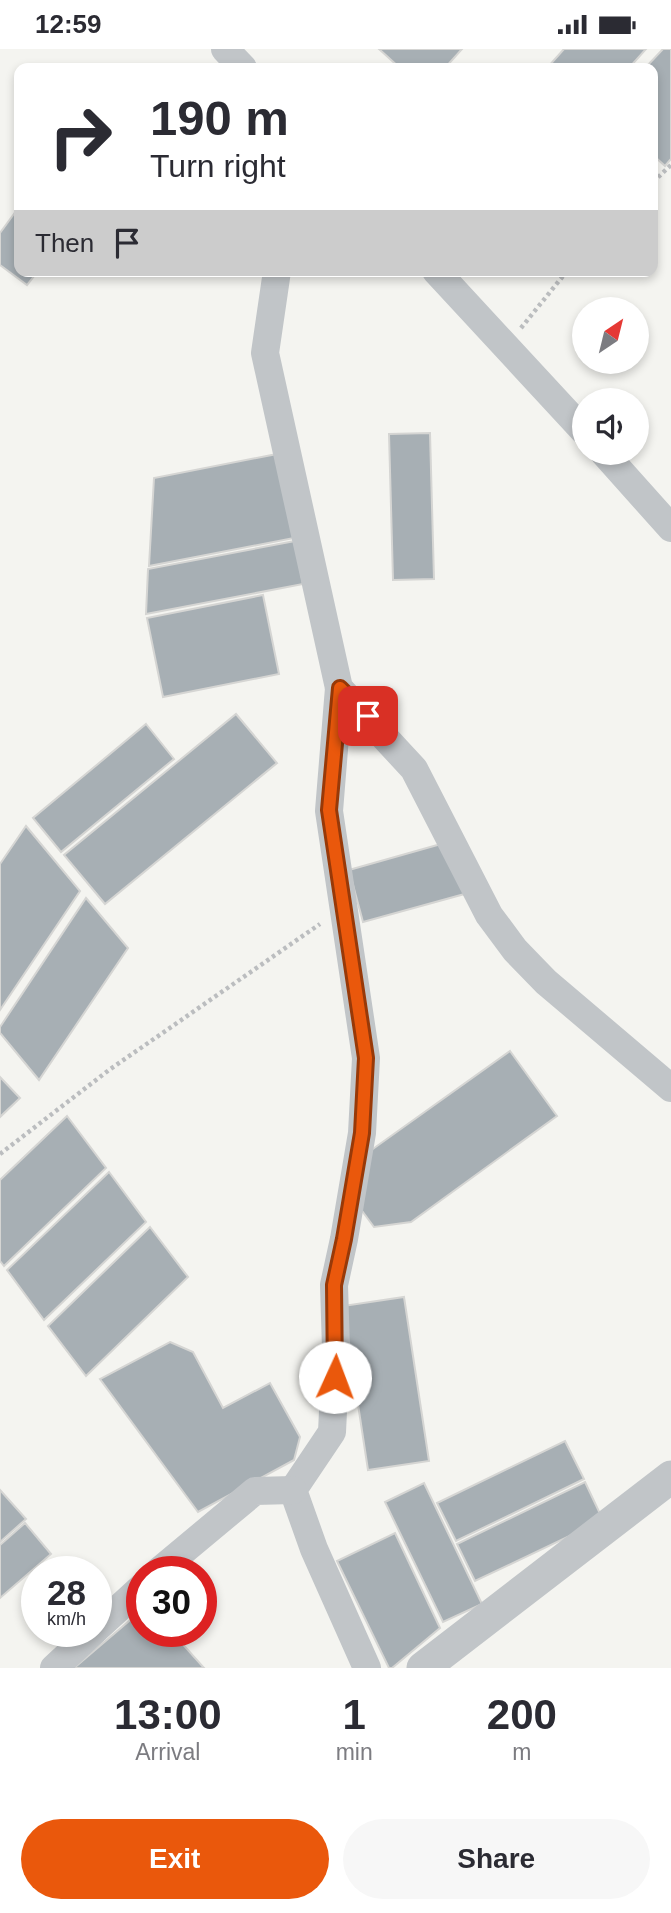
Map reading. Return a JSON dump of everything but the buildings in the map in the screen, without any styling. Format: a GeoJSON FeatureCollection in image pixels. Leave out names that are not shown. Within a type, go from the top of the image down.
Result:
{"type":"FeatureCollection","features":[{"type":"Feature","properties":{"kind":"street"},"geometry":{"type":"LineString","coordinates":[[225,49],[238,63]]}},
{"type":"Feature","properties":{"kind":"street"},"geometry":{"type":"LineString","coordinates":[[276,277],[265,352],[340,688],[329,810],[366,1058],[362,1133],[334,1285],[336,1349],[332,1432],[293,1490]]}},
{"type":"Feature","properties":{"kind":"street"},"geometry":{"type":"LineString","coordinates":[[442,277],[572,418]]}},
{"type":"Feature","properties":{"kind":"street"},"geometry":{"type":"LineString","coordinates":[[615,465],[671,528]]}},
{"type":"Feature","properties":{"kind":"street"},"geometry":{"type":"LineString","coordinates":[[340,688],[414,769],[489,915],[515,950],[546,982],[671,1088]]}},
{"type":"Feature","properties":{"kind":"street"},"geometry":{"type":"LineString","coordinates":[[423,1668],[671,1477]]}},
{"type":"Feature","properties":{"kind":"street"},"geometry":{"type":"LineString","coordinates":[[177,1556],[255,1491],[293,1490]]}},
{"type":"Feature","properties":{"kind":"street"},"geometry":{"type":"LineString","coordinates":[[293,1490],[314,1549],[367,1668]]}},
{"type":"Feature","properties":{"kind":"street"},"geometry":{"type":"LineString","coordinates":[[112,1614],[126,1602]]}},
{"type":"Feature","properties":{"kind":"street"},"geometry":{"type":"LineString","coordinates":[[54,1668],[77,1647]]}},
{"type":"Feature","properties":{"kind":"path"},"geometry":{"type":"LineString","coordinates":[[658,177],[671,165]]}},
{"type":"Feature","properties":{"kind":"path"},"geometry":{"type":"LineString","coordinates":[[508,346],[562,277]]}},
{"type":"Feature","properties":{"kind":"path"},"geometry":{"type":"LineString","coordinates":[[0,1154],[109,1070],[344,907]]}},
{"type":"Feature","properties":{"kind":"route"},"geometry":{"type":"LineString","coordinates":[[335,1377],[334,1285],[362,1133],[366,1058],[329,810],[340,688],[368,716]]}}]}
